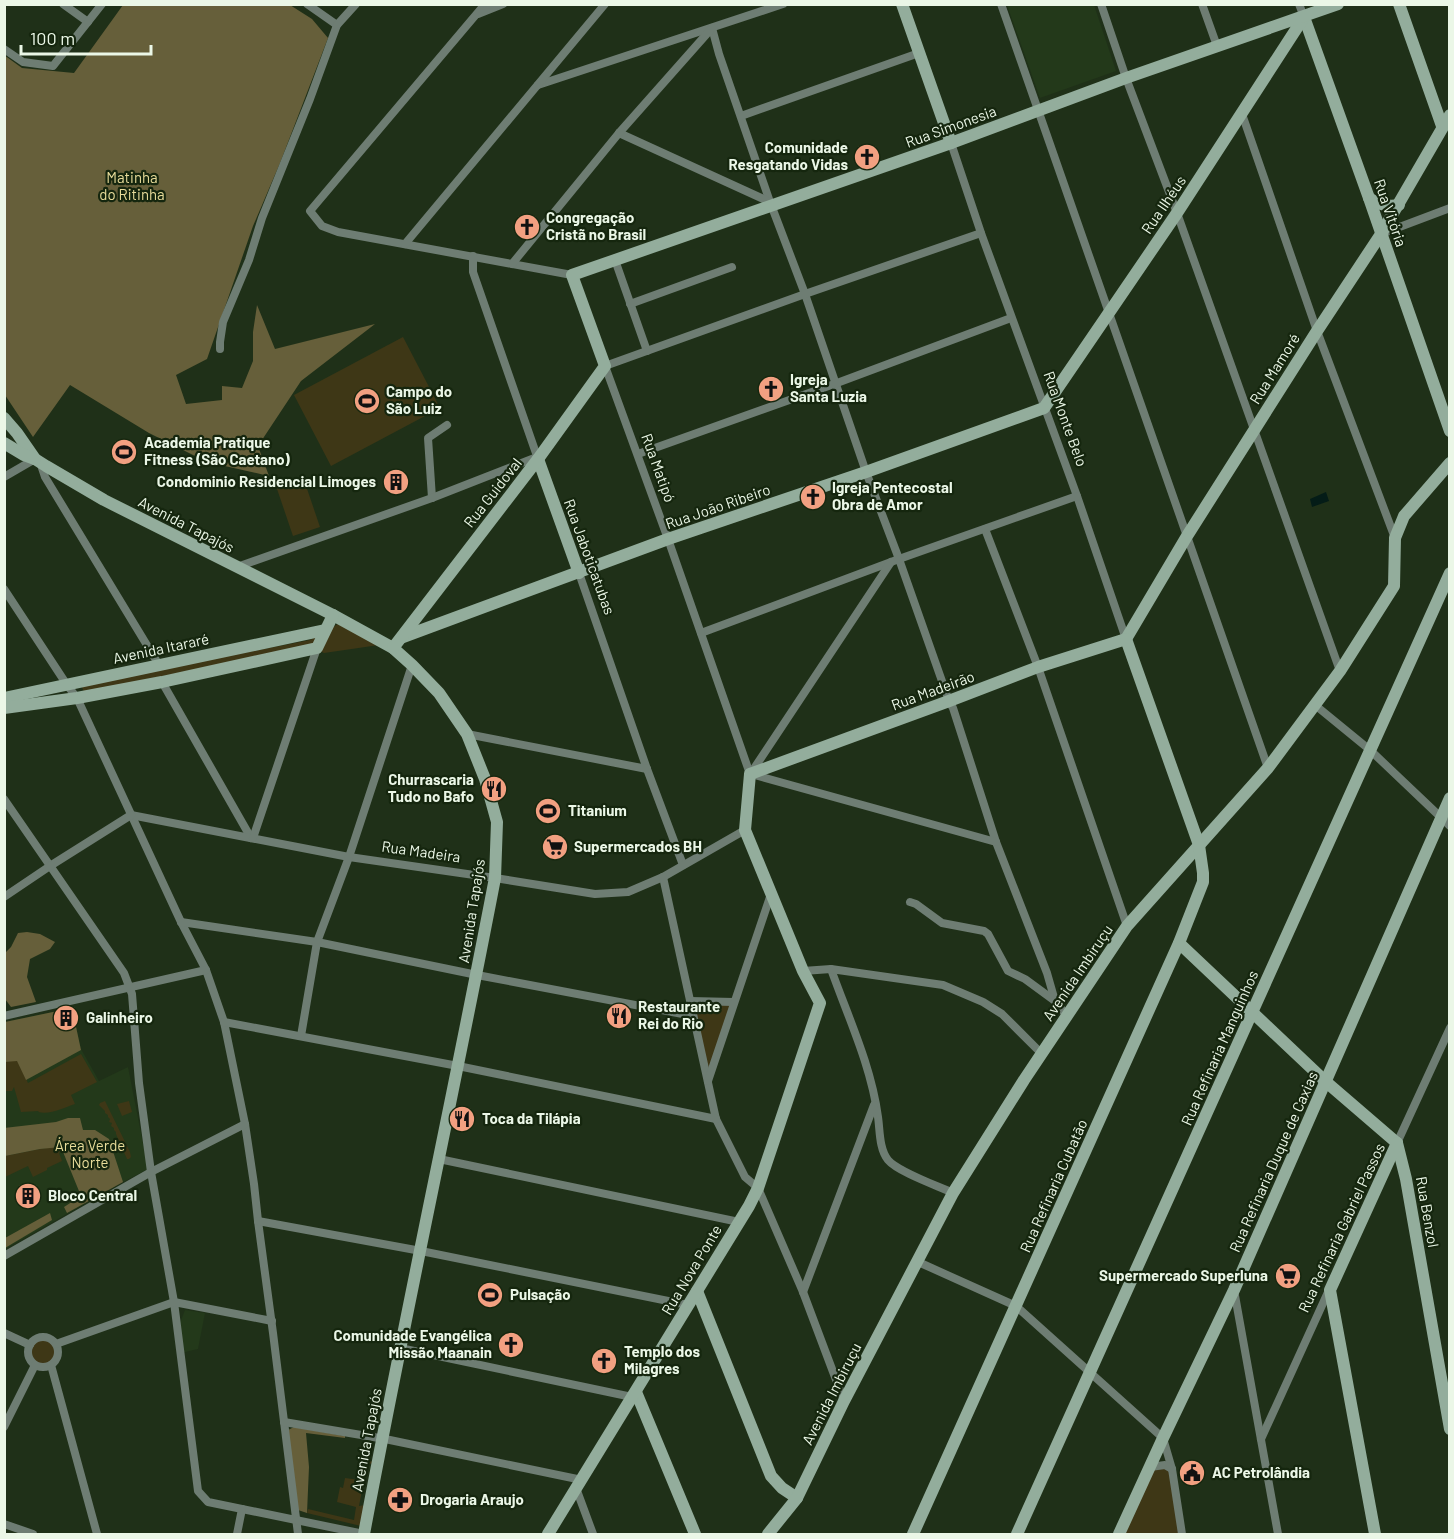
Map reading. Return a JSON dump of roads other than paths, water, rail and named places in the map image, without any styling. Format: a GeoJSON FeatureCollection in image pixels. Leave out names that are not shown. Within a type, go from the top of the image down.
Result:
{"type":"FeatureCollection","features":[{"type":"Feature","properties":{"kind":"street"},"geometry":{"type":"LineString","coordinates":[[63,4],[88,22]]}},
{"type":"Feature","properties":{"kind":"street"},"geometry":{"type":"LineString","coordinates":[[4,49],[23,62],[53,66],[102,4]]}},
{"type":"Feature","properties":{"kind":"street"},"geometry":{"type":"LineString","coordinates":[[308,4],[337,26]]}},
{"type":"Feature","properties":{"kind":"street"},"geometry":{"type":"LineString","coordinates":[[220,349],[223,322],[337,26],[356,4]]}},
{"type":"Feature","properties":{"kind":"street"},"geometry":{"type":"LineString","coordinates":[[485,4],[310,211],[322,226],[338,232],[572,275]]}},
{"type":"Feature","properties":{"kind":"street"},"geometry":{"type":"LineString","coordinates":[[478,14],[503,4]]}},
{"type":"Feature","properties":{"kind":"street"},"geometry":{"type":"LineString","coordinates":[[405,244],[604,4]]}},
{"type":"Feature","properties":{"kind":"street"},"geometry":{"type":"LineString","coordinates":[[537,85],[783,4]]}},
{"type":"Feature","properties":{"kind":"street","name":"Rua Monte Belo"},"geometry":{"type":"LineString","coordinates":[[902,4],[1199,845]]}},
{"type":"Feature","properties":{"kind":"street"},"geometry":{"type":"LineString","coordinates":[[1001,4],[1268,768]]}},
{"type":"Feature","properties":{"kind":"street"},"geometry":{"type":"LineString","coordinates":[[1101,4],[1340,671]]}},
{"type":"Feature","properties":{"kind":"street"},"geometry":{"type":"LineString","coordinates":[[1202,4],[1217,46]]}},
{"type":"Feature","properties":{"kind":"street","name":"Rua Simonesia"},"geometry":{"type":"LineString","coordinates":[[572,275],[770,204],[951,143],[1217,46],[1288,31],[1302,10],[1338,4]]}},
{"type":"Feature","properties":{"kind":"street"},"geometry":{"type":"LineString","coordinates":[[1399,4],[1442,126]]}},
{"type":"Feature","properties":{"kind":"street","name":"Rua Ilhéus"},"geometry":{"type":"LineString","coordinates":[[1044,408],[1242,114],[1302,10]]}},
{"type":"Feature","properties":{"kind":"street","name":"Rua Vitória"},"geometry":{"type":"LineString","coordinates":[[1302,10],[1449,431]]}},
{"type":"Feature","properties":{"kind":"street"},"geometry":{"type":"LineString","coordinates":[[712,28],[770,204],[837,383],[895,561],[953,708],[996,842],[1047,973],[1055,1001]]}},
{"type":"Feature","properties":{"kind":"street"},"geometry":{"type":"LineString","coordinates":[[512,264],[619,133],[712,28]]}},
{"type":"Feature","properties":{"kind":"street"},"geometry":{"type":"LineString","coordinates":[[1288,31],[1305,33],[1312,39]]}},
{"type":"Feature","properties":{"kind":"street"},"geometry":{"type":"LineString","coordinates":[[741,116],[919,53]]}},
{"type":"Feature","properties":{"kind":"street"},"geometry":{"type":"LineString","coordinates":[[1242,114],[1317,331],[1395,538]]}},
{"type":"Feature","properties":{"kind":"street","name":"Rua Mamoré"},"geometry":{"type":"LineString","coordinates":[[1126,639],[1254,431],[1399,205],[1449,115]]}},
{"type":"Feature","properties":{"kind":"street"},"geometry":{"type":"LineString","coordinates":[[619,133],[770,204]]}},
{"type":"Feature","properties":{"kind":"street"},"geometry":{"type":"LineString","coordinates":[[1369,198],[1382,205],[1399,205]]}},
{"type":"Feature","properties":{"kind":"street"},"geometry":{"type":"LineString","coordinates":[[1381,234],[1449,208]]}},
{"type":"Feature","properties":{"kind":"street"},"geometry":{"type":"LineString","coordinates":[[605,366],[981,233]]}},
{"type":"Feature","properties":{"kind":"street","name":"Rua Jaboticatubas"},"geometry":{"type":"LineString","coordinates":[[473,256],[473,272],[537,458],[683,865]]}},
{"type":"Feature","properties":{"kind":"street"},"geometry":{"type":"LineString","coordinates":[[615,260],[647,351]]}},
{"type":"Feature","properties":{"kind":"street"},"geometry":{"type":"LineString","coordinates":[[630,304],[732,267]]}},
{"type":"Feature","properties":{"kind":"street","name":"Rua Matipó"},"geometry":{"type":"LineString","coordinates":[[572,275],[638,454],[750,774]]}},
{"type":"Feature","properties":{"kind":"street"},"geometry":{"type":"LineString","coordinates":[[638,454],[1011,318]]}},
{"type":"Feature","properties":{"kind":"street","name":"Rua Guidoval"},"geometry":{"type":"LineString","coordinates":[[393,648],[605,366]]}},
{"type":"Feature","properties":{"kind":"street","name":"Rua João Ribeiro"},"geometry":{"type":"LineString","coordinates":[[402,637],[668,539],[866,472],[1044,408]]}},
{"type":"Feature","properties":{"kind":"street","name":"Avenida Tapajós"},"geometry":{"type":"LineString","coordinates":[[4,418],[38,460]]}},
{"type":"Feature","properties":{"kind":"street"},"geometry":{"type":"LineString","coordinates":[[432,498],[428,438],[447,425]]}},
{"type":"Feature","properties":{"kind":"street","name":"Avenida Tapajós"},"geometry":{"type":"LineString","coordinates":[[4,443],[38,460],[104,500],[333,615],[393,648],[439,693],[467,734],[485,779],[497,822],[495,878],[364,1534]]}},
{"type":"Feature","properties":{"kind":"street"},"geometry":{"type":"LineString","coordinates":[[236,567],[432,498],[537,458]]}},
{"type":"Feature","properties":{"kind":"street"},"geometry":{"type":"LineString","coordinates":[[4,477],[38,460],[45,477],[159,665]]}},
{"type":"Feature","properties":{"kind":"street","name":"Avenida Imbiruçu"},"geometry":{"type":"LineString","coordinates":[[768,1534],[796,1498],[953,1193],[1041,1053],[1127,926],[1268,768],[1340,671],[1394,586],[1395,538],[1404,516],[1449,463]]}},
{"type":"Feature","properties":{"kind":"street"},"geometry":{"type":"LineString","coordinates":[[701,633],[1077,496]]}},
{"type":"Feature","properties":{"kind":"street"},"geometry":{"type":"LineString","coordinates":[[985,529],[1038,667],[1127,926]]}},
{"type":"Feature","properties":{"kind":"street"},"geometry":{"type":"LineString","coordinates":[[895,561],[750,774],[745,830],[803,971],[831,969],[943,985],[983,1002],[1002,1014],[1041,1053]]}},
{"type":"Feature","properties":{"kind":"street","name":"Rua Refinaria Manguinhos"},"geometry":{"type":"LineString","coordinates":[[1017,1534],[1449,573]]}},
{"type":"Feature","properties":{"kind":"street"},"geometry":{"type":"LineString","coordinates":[[4,589],[77,698],[181,922],[206,970],[224,1022],[255,1184],[298,1534]]}},
{"type":"Feature","properties":{"kind":"street"},"geometry":{"type":"LineString","coordinates":[[428,603],[430,616],[434,621],[440,623]]}},
{"type":"Feature","properties":{"kind":"street"},"geometry":{"type":"LineString","coordinates":[[252,838],[317,648],[333,615]]}},
{"type":"Feature","properties":{"kind":"street","name":"Avenida Itararé"},"geometry":{"type":"LineString","coordinates":[[4,698],[325,630]]}},
{"type":"Feature","properties":{"kind":"street","name":"Rua Madeirão"},"geometry":{"type":"LineString","coordinates":[[750,774],[1038,667],[1126,639]]}},
{"type":"Feature","properties":{"kind":"street","name":"Avenida Itararé"},"geometry":{"type":"LineString","coordinates":[[4,708],[77,698],[162,682],[317,648]]}},
{"type":"Feature","properties":{"kind":"street"},"geometry":{"type":"LineString","coordinates":[[301,1036],[317,942],[349,857],[412,665]]}},
{"type":"Feature","properties":{"kind":"street"},"geometry":{"type":"LineString","coordinates":[[162,682],[252,838]]}},
{"type":"Feature","properties":{"kind":"street"},"geometry":{"type":"LineString","coordinates":[[1315,705],[1370,750],[1445,822]]}},
{"type":"Feature","properties":{"kind":"street"},"geometry":{"type":"LineString","coordinates":[[467,734],[647,769]]}},
{"type":"Feature","properties":{"kind":"street"},"geometry":{"type":"LineString","coordinates":[[750,774],[996,842]]}},
{"type":"Feature","properties":{"kind":"street","name":"Rua Refinaria Duque de Caxias"},"geometry":{"type":"LineString","coordinates":[[1119,1534],[1234,1290],[1325,1081],[1445,822],[1449,798]]}},
{"type":"Feature","properties":{"kind":"street"},"geometry":{"type":"LineString","coordinates":[[4,799],[124,973],[132,994],[139,1083],[151,1172],[174,1302],[198,1491],[208,1502],[364,1534]]}},
{"type":"Feature","properties":{"kind":"street"},"geometry":{"type":"LineString","coordinates":[[4,897],[132,815]]}},
{"type":"Feature","properties":{"kind":"street","name":"Rua Madeira"},"geometry":{"type":"LineString","coordinates":[[132,815],[349,857],[596,894],[628,892],[663,877],[745,830]]}},
{"type":"Feature","properties":{"kind":"street","name":"Rua Refinaria Cubatão"},"geometry":{"type":"LineString","coordinates":[[913,1534],[1179,943],[1203,882],[1199,845]]}},
{"type":"Feature","properties":{"kind":"street"},"geometry":{"type":"LineString","coordinates":[[663,877],[716,1119],[745,1177],[758,1188],[803,1292],[844,1401]]}},
{"type":"Feature","properties":{"kind":"street"},"geometry":{"type":"LineString","coordinates":[[707,1083],[771,893]]}},
{"type":"Feature","properties":{"kind":"street"},"geometry":{"type":"LineString","coordinates":[[910,902],[942,923],[984,931],[992,938],[1008,971],[1055,1001],[1066,1016]]}},
{"type":"Feature","properties":{"kind":"street"},"geometry":{"type":"LineString","coordinates":[[181,922],[317,942],[693,1016]]}},
{"type":"Feature","properties":{"kind":"street"},"geometry":{"type":"LineString","coordinates":[[1179,943],[1325,1081],[1397,1143]]}},
{"type":"Feature","properties":{"kind":"street"},"geometry":{"type":"LineString","coordinates":[[831,969],[867,1067],[876,1102],[885,1157],[893,1166],[953,1193]]}},
{"type":"Feature","properties":{"kind":"street"},"geometry":{"type":"LineString","coordinates":[[4,1016],[206,970]]}},
{"type":"Feature","properties":{"kind":"street","name":"Rua Nova Ponte"},"geometry":{"type":"LineString","coordinates":[[548,1534],[758,1188],[820,1003],[803,971]]}},
{"type":"Feature","properties":{"kind":"street"},"geometry":{"type":"LineString","coordinates":[[690,1001],[734,1002]]}},
{"type":"Feature","properties":{"kind":"street"},"geometry":{"type":"LineString","coordinates":[[224,1022],[458,1066],[716,1119]]}},
{"type":"Feature","properties":{"kind":"street","name":"Rua Refinaria Gabriel Passos"},"geometry":{"type":"LineString","coordinates":[[1261,1439],[1449,1028]]}},
{"type":"Feature","properties":{"kind":"street"},"geometry":{"type":"LineString","coordinates":[[803,1292],[876,1102]]}},
{"type":"Feature","properties":{"kind":"street"},"geometry":{"type":"LineString","coordinates":[[4,1256],[151,1172],[244,1124]]}},
{"type":"Feature","properties":{"kind":"street","name":"Rua Benzol"},"geometry":{"type":"LineString","coordinates":[[1397,1143],[1406,1179],[1449,1429]]}},
{"type":"Feature","properties":{"kind":"street"},"geometry":{"type":"LineString","coordinates":[[439,1159],[739,1222]]}},
{"type":"Feature","properties":{"kind":"street"},"geometry":{"type":"LineString","coordinates":[[258,1221],[421,1251],[688,1305]]}},
{"type":"Feature","properties":{"kind":"street"},"geometry":{"type":"LineString","coordinates":[[916,1261],[1016,1306],[1163,1438],[1172,1469],[1182,1534]]}},
{"type":"Feature","properties":{"kind":"street"},"geometry":{"type":"LineString","coordinates":[[1234,1290],[1278,1534]]}},
{"type":"Feature","properties":{"kind":"street"},"geometry":{"type":"LineString","coordinates":[[1330,1290],[1375,1534]]}},
{"type":"Feature","properties":{"kind":"street"},"geometry":{"type":"LineString","coordinates":[[697,1291],[771,1476],[796,1498]]}},
{"type":"Feature","properties":{"kind":"street"},"geometry":{"type":"LineString","coordinates":[[56,1344],[174,1302],[272,1320]]}},
{"type":"Feature","properties":{"kind":"street"},"geometry":{"type":"LineString","coordinates":[[4,1333],[30,1346]]}},
{"type":"Feature","properties":{"kind":"street"},"geometry":{"type":"LineString","coordinates":[[37,1338],[50,1339],[56,1344],[58,1353],[55,1362],[51,1365],[43,1367],[35,1365],[28,1354],[30,1346],[37,1338]]}},
{"type":"Feature","properties":{"kind":"street"},"geometry":{"type":"LineString","coordinates":[[400,1348],[634,1394],[694,1534]]}},
{"type":"Feature","properties":{"kind":"street"},"geometry":{"type":"LineString","coordinates":[[4,1427],[35,1365]]}},
{"type":"Feature","properties":{"kind":"street"},"geometry":{"type":"LineString","coordinates":[[51,1365],[97,1534]]}},
{"type":"Feature","properties":{"kind":"street"},"geometry":{"type":"LineString","coordinates":[[284,1422],[382,1438],[579,1484],[593,1534]]}},
{"type":"Feature","properties":{"kind":"street"},"geometry":{"type":"LineString","coordinates":[[1150,1467],[1165,1466],[1172,1469]]}},
{"type":"Feature","properties":{"kind":"street"},"geometry":{"type":"LineString","coordinates":[[237,1534],[242,1509]]}},
{"type":"Feature","properties":{"kind":"street"},"geometry":{"type":"LineString","coordinates":[[4,1524],[33,1534]]}},
{"type":"Feature","properties":{"kind":"water"},"geometry":{"type":"Polygon","coordinates":[[[1326,492],[1329,501],[1312,507],[1310,499],[1326,492]]]}},
{"type":"Feature","properties":{"kind":"place","name":"Comunidade Resgatando Vidas"},"geometry":{"type":"Point","coordinates":[867,157]}},
{"type":"Feature","properties":{"kind":"place","name":"Congregação Cristã no Brasil"},"geometry":{"type":"Point","coordinates":[527,227]}},
{"type":"Feature","properties":{"kind":"place","name":"Igreja Santa Luzia"},"geometry":{"type":"Point","coordinates":[771,389]}},
{"type":"Feature","properties":{"kind":"place","name":"Campo do São Luiz"},"geometry":{"type":"Point","coordinates":[367,401]}},
{"type":"Feature","properties":{"kind":"place","name":"Academia Pratique Fitness (São Caetano)"},"geometry":{"type":"Point","coordinates":[124,452]}},
{"type":"Feature","properties":{"kind":"place","name":"Condominio Residencial Limoges"},"geometry":{"type":"Point","coordinates":[396,482]}},
{"type":"Feature","properties":{"kind":"place","name":"Igreja Pentecostal Obra de Amor"},"geometry":{"type":"Point","coordinates":[813,497]}},
{"type":"Feature","properties":{"kind":"place","name":"Churrascaria Tudo no Bafo"},"geometry":{"type":"Point","coordinates":[494,789]}},
{"type":"Feature","properties":{"kind":"place","name":"Titanium"},"geometry":{"type":"Point","coordinates":[548,811]}},
{"type":"Feature","properties":{"kind":"place","name":"Supermercados BH"},"geometry":{"type":"Point","coordinates":[555,847]}},
{"type":"Feature","properties":{"kind":"place","name":"Restaurante Rei do Rio"},"geometry":{"type":"Point","coordinates":[619,1016]}},
{"type":"Feature","properties":{"kind":"place","name":"Galinheiro"},"geometry":{"type":"Point","coordinates":[66,1018]}},
{"type":"Feature","properties":{"kind":"place","name":"Toca da Tilápia"},"geometry":{"type":"Point","coordinates":[462,1119]}},
{"type":"Feature","properties":{"kind":"place","name":"Bloco Central"},"geometry":{"type":"Point","coordinates":[28,1196]}},
{"type":"Feature","properties":{"kind":"place","name":"Supermercado Superluna"},"geometry":{"type":"Point","coordinates":[1288,1276]}},
{"type":"Feature","properties":{"kind":"place","name":"Pulsação"},"geometry":{"type":"Point","coordinates":[490,1295]}},
{"type":"Feature","properties":{"kind":"place","name":"Comunidade Evangélica Missão Maanain"},"geometry":{"type":"Point","coordinates":[511,1345]}},
{"type":"Feature","properties":{"kind":"place","name":"Templo dos Milagres"},"geometry":{"type":"Point","coordinates":[604,1361]}},
{"type":"Feature","properties":{"kind":"place","name":"AC Petrolândia"},"geometry":{"type":"Point","coordinates":[1192,1473]}},
{"type":"Feature","properties":{"kind":"place","name":"Drogaria Araujo"},"geometry":{"type":"Point","coordinates":[400,1500]}},
{"type":"Feature","properties":{"kind":"park label","name":"Matinha do Ritinha"},"geometry":{"type":"Point","coordinates":[132,186]}},
{"type":"Feature","properties":{"kind":"park label","name":"Área Verde Norte"},"geometry":{"type":"Point","coordinates":[90,1154]}}]}
